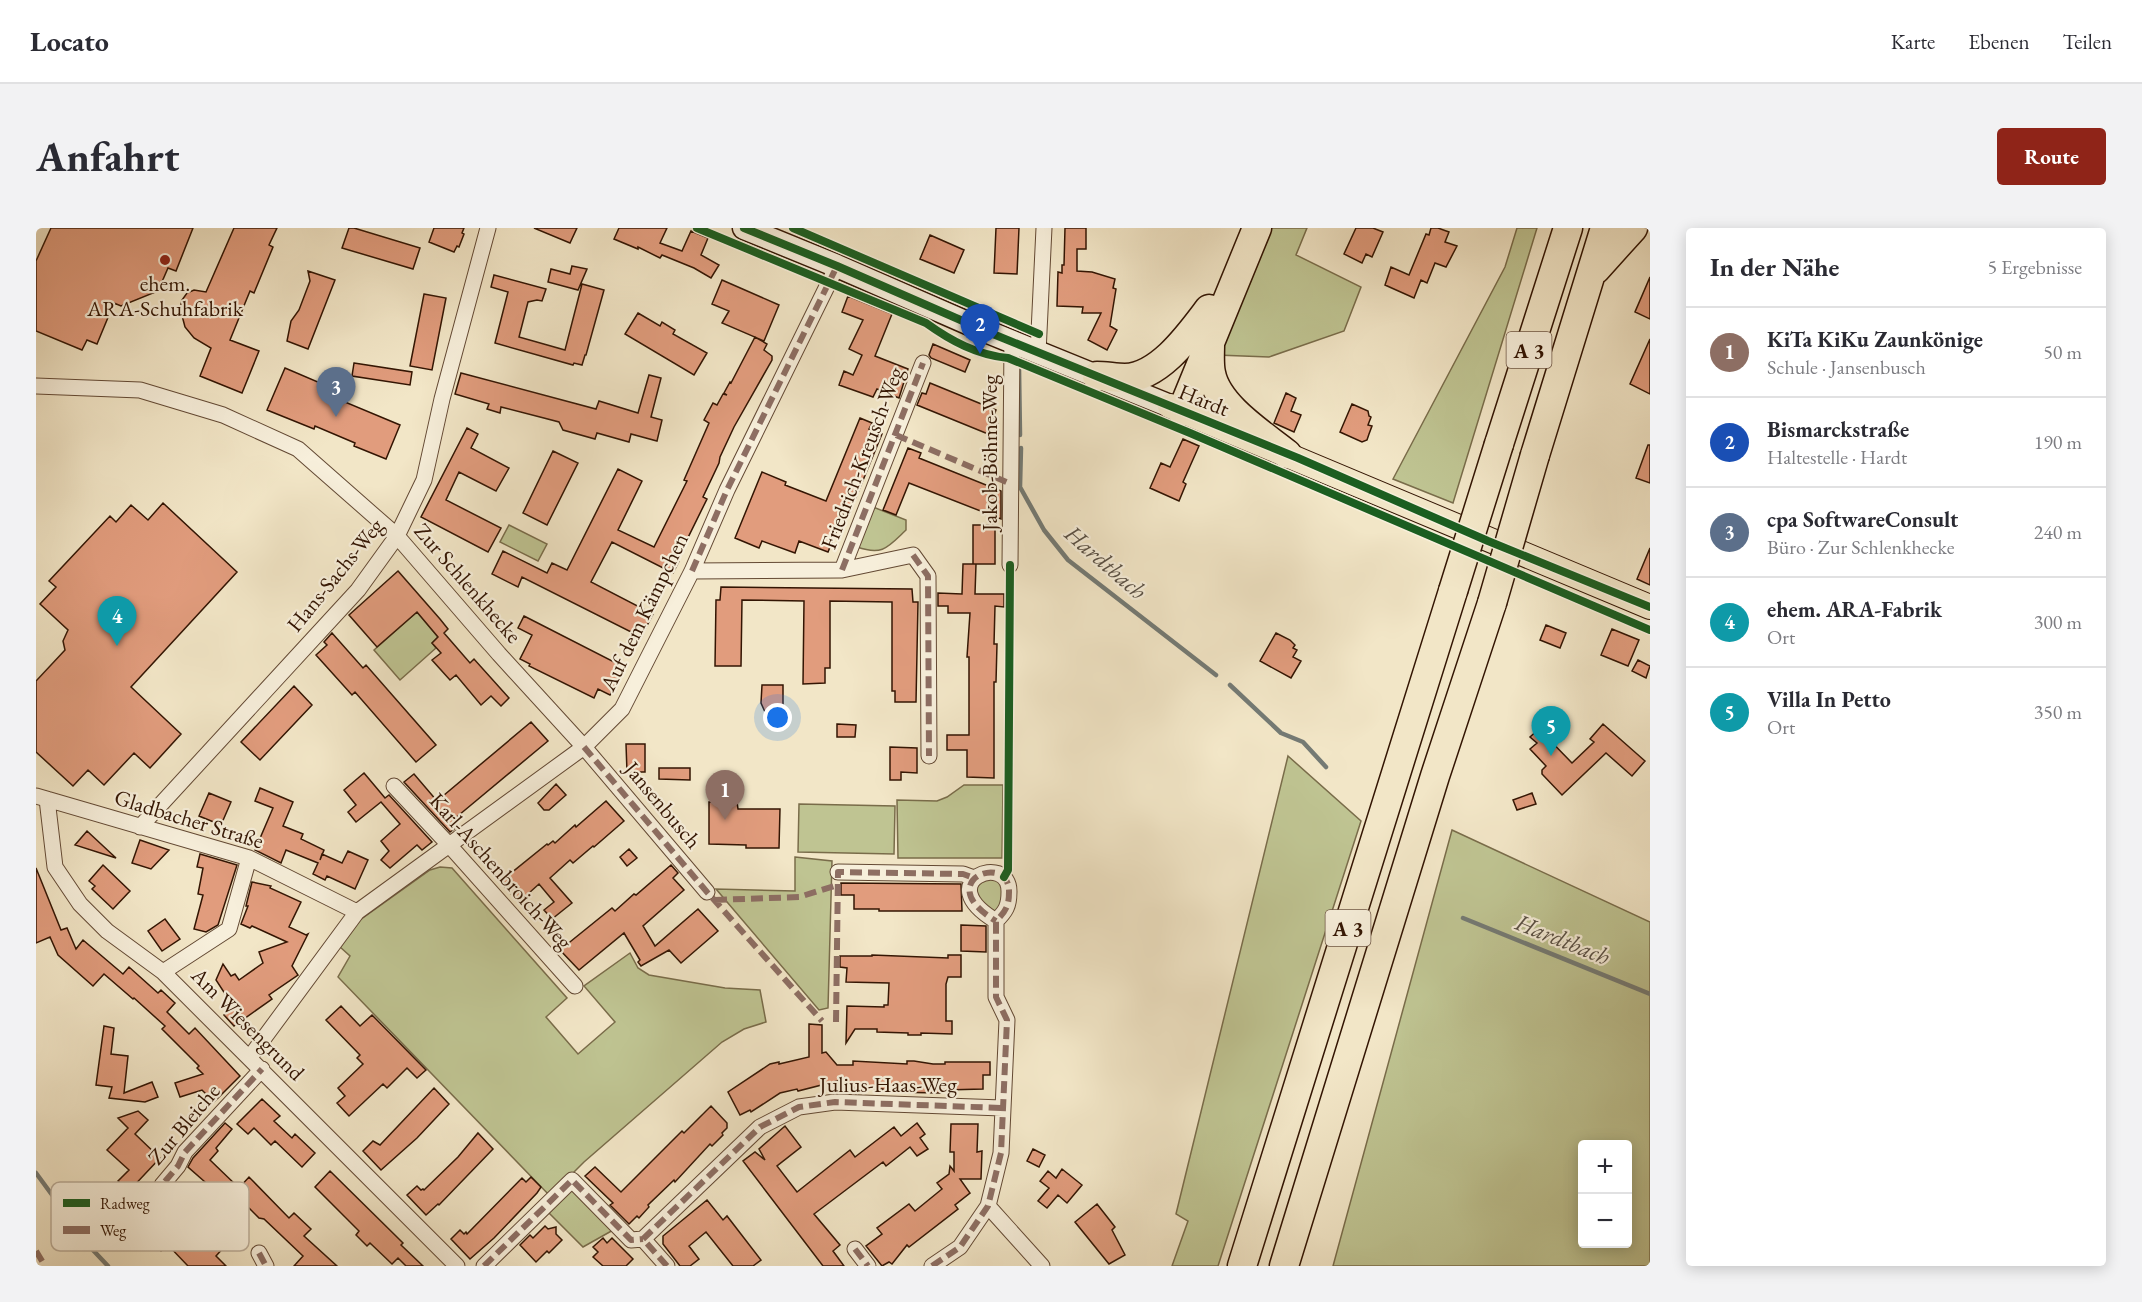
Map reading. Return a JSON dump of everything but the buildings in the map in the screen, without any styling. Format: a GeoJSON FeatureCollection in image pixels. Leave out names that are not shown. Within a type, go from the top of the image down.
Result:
{"type":"FeatureCollection","features":[{"type":"Feature","properties":{"kind":"highway"},"geometry":{"type":"LineString","coordinates":[[1176,408],[1209,309],[1244,228]]}},
{"type":"Feature","properties":{"kind":"highway"},"geometry":{"type":"LineString","coordinates":[[1176,408],[1209,340],[1257,228]]}},
{"type":"Feature","properties":{"kind":"highway","name":"A 3"},"geometry":{"type":"LineString","coordinates":[[1242,1266],[1561,242],[1568,228]]}},
{"type":"Feature","properties":{"kind":"highway","name":"A 3"},"geometry":{"type":"LineString","coordinates":[[1284,1266],[1432,788],[1492,603],[1605,228]]}},
{"type":"Feature","properties":{"kind":"highway"},"geometry":{"type":"LineString","coordinates":[[1591,275],[1633,228]]}},
{"type":"Feature","properties":{"kind":"highway"},"geometry":{"type":"LineString","coordinates":[[1097,375],[1127,378],[1154,367],[1168,358],[1182,344],[1209,309]]}},
{"type":"Feature","properties":{"kind":"highway"},"geometry":{"type":"LineString","coordinates":[[1209,340],[1211,374],[1223,398],[1241,418],[1287,454]]}},
{"type":"Feature","properties":{"kind":"main road","name":"Hardt"},"geometry":{"type":"LineString","coordinates":[[744,228],[942,313],[1097,375],[1488,541],[1650,607]]}},
{"type":"Feature","properties":{"kind":"street","name":"Hans-Sachs-Weg"},"geometry":{"type":"LineString","coordinates":[[140,827],[358,590],[398,536],[424,480],[445,388],[488,228]]}},
{"type":"Feature","properties":{"kind":"street"},"geometry":{"type":"LineString","coordinates":[[1038,353],[1044,228]]}},
{"type":"Feature","properties":{"kind":"street","name":"Auf dem Kämpchen"},"geometry":{"type":"LineString","coordinates":[[250,1057],[357,912],[584,747],[622,709],[692,571],[727,490],[837,266]]}},
{"type":"Feature","properties":{"kind":"street","name":"Jakob-Böhme-Weg"},"geometry":{"type":"LineString","coordinates":[[1010,565],[1012,342]]}},
{"type":"Feature","properties":{"kind":"street","name":"Friedrich-Kreusch-Weg"},"geometry":{"type":"LineString","coordinates":[[842,570],[923,363]]}},
{"type":"Feature","properties":{"kind":"street","name":"Zur Schlenkhecke"},"geometry":{"type":"LineString","coordinates":[[36,386],[140,390],[223,415],[298,449],[398,536],[499,654],[584,747]]}},
{"type":"Feature","properties":{"kind":"street","name":"Friedrich-Kreusch-Weg"},"geometry":{"type":"LineString","coordinates":[[692,571],[842,570],[913,555],[928,576],[929,756]]}},
{"type":"Feature","properties":{"kind":"street","name":"Jansenbusch"},"geometry":{"type":"LineString","coordinates":[[584,747],[708,892]]}},
{"type":"Feature","properties":{"kind":"street","name":"Karl-Aschenbroich-Weg"},"geometry":{"type":"LineString","coordinates":[[394,786],[575,986]]}},
{"type":"Feature","properties":{"kind":"street","name":"Gladbacher Straße"},"geometry":{"type":"LineString","coordinates":[[41,797],[249,858],[357,912]]}},
{"type":"Feature","properties":{"kind":"street","name":"Am Wiesengrund"},"geometry":{"type":"LineString","coordinates":[[41,797],[55,867],[80,904],[107,931],[163,972],[457,1266]]}},
{"type":"Feature","properties":{"kind":"street"},"geometry":{"type":"LineString","coordinates":[[163,972],[229,929],[249,858]]}},
{"type":"Feature","properties":{"kind":"street"},"geometry":{"type":"LineString","coordinates":[[838,872],[963,874],[974,878]]}},
{"type":"Feature","properties":{"kind":"street"},"geometry":{"type":"LineString","coordinates":[[932,1266],[960,1247],[988,1206],[1001,1153],[1007,1020],[996,997],[996,921],[1007,910],[1010,887],[1004,877],[995,873],[983,872],[970,884],[971,897],[978,908],[996,921]]}},
{"type":"Feature","properties":{"kind":"street","name":"Zur Bleiche"},"geometry":{"type":"LineString","coordinates":[[164,1182],[178,1166],[185,1152],[262,1069]]}},
{"type":"Feature","properties":{"kind":"street","name":"Julius-Haas-Weg"},"geometry":{"type":"LineString","coordinates":[[643,1239],[760,1127],[799,1107],[836,1102],[1002,1108]]}},
{"type":"Feature","properties":{"kind":"street"},"geometry":{"type":"LineString","coordinates":[[484,1266],[572,1180],[631,1240],[643,1239],[667,1266]]}},
{"type":"Feature","properties":{"kind":"street"},"geometry":{"type":"LineString","coordinates":[[988,1206],[1042,1266]]}},
{"type":"Feature","properties":{"kind":"street"},"geometry":{"type":"LineString","coordinates":[[855,1249],[868,1266]]}},
{"type":"Feature","properties":{"kind":"green space"},"geometry":{"type":"Polygon","coordinates":[[[1267,228],[1307,228],[1296,255],[1361,287],[1344,331],[1269,357],[1217,355],[1267,228]]]}},
{"type":"Feature","properties":{"kind":"green space"},"geometry":{"type":"Polygon","coordinates":[[[1517,228],[1537,228],[1453,503],[1393,479],[1505,267],[1517,228]]]}},
{"type":"Feature","properties":{"kind":"green space"},"geometry":{"type":"Polygon","coordinates":[[[873,507],[906,520],[906,530],[884,548],[873,551],[857,547],[873,507]]]}},
{"type":"Feature","properties":{"kind":"green space"},"geometry":{"type":"Polygon","coordinates":[[[509,525],[547,544],[538,561],[500,542],[509,525]]]}},
{"type":"Feature","properties":{"kind":"green space"},"geometry":{"type":"Polygon","coordinates":[[[417,612],[438,637],[432,643],[436,648],[400,680],[374,650],[417,612]]]}},
{"type":"Feature","properties":{"kind":"green space"},"geometry":{"type":"Polygon","coordinates":[[[1288,756],[1361,821],[1218,1266],[1172,1266],[1188,1221],[1176,1214],[1288,756]]]}},
{"type":"Feature","properties":{"kind":"green space"},"geometry":{"type":"Polygon","coordinates":[[[964,785],[1003,785],[1002,858],[898,858],[897,800],[937,801],[964,785]]]}},
{"type":"Feature","properties":{"kind":"green space"},"geometry":{"type":"Polygon","coordinates":[[[799,804],[895,806],[894,854],[798,852],[799,804]]]}},
{"type":"Feature","properties":{"kind":"green space"},"geometry":{"type":"Polygon","coordinates":[[[1452,830],[1650,922],[1650,1266],[1333,1266],[1452,830]]]}},
{"type":"Feature","properties":{"kind":"green space"},"geometry":{"type":"Polygon","coordinates":[[[795,857],[832,861],[828,1008],[819,1010],[716,889],[795,891],[795,857]]]}},
{"type":"Feature","properties":{"kind":"green space"},"geometry":{"type":"Polygon","coordinates":[[[440,867],[452,868],[567,998],[546,1017],[578,1054],[615,1022],[584,986],[630,953],[638,968],[649,975],[725,988],[760,990],[766,1022],[744,1029],[722,1042],[584,1162],[550,1196],[338,977],[350,956],[340,947],[360,920],[430,870],[440,867]]]}},
{"type":"Feature","properties":{"kind":"green space"},"geometry":{"type":"Polygon","coordinates":[[[984,876],[1001,882],[1004,907],[997,914],[978,899],[975,885],[984,876]]]}},
{"type":"Feature","properties":{"kind":"green space"},"geometry":{"type":"Polygon","coordinates":[[[571,1185],[615,1229],[583,1247],[546,1210],[571,1185]]]}},
{"type":"Feature","properties":{"kind":"waterway","name":"Hardtbach"},"geometry":{"type":"LineString","coordinates":[[1019,367],[1020,435]]}},
{"type":"Feature","properties":{"kind":"waterway","name":"Hardtbach"},"geometry":{"type":"LineString","coordinates":[[1021,448],[1020,487],[1044,530],[1068,560],[1216,675]]}},
{"type":"Feature","properties":{"kind":"waterway","name":"Hardtbach"},"geometry":{"type":"LineString","coordinates":[[1230,685],[1281,733],[1303,742],[1326,767]]}},
{"type":"Feature","properties":{"kind":"waterway","name":"Hardtbach"},"geometry":{"type":"LineString","coordinates":[[1463,918],[1650,994]]}},
{"type":"Feature","properties":{"kind":"waterway"},"geometry":{"type":"LineString","coordinates":[[36,1173],[51,1193]]}},
{"type":"Feature","properties":{"kind":"waterway"},"geometry":{"type":"LineString","coordinates":[[94,1251],[108,1266]]}},
{"type":"Feature","properties":{"kind":"marked path"},"geometry":{"type":"LineString","coordinates":[[692,571],[727,490],[837,266]]}},
{"type":"Feature","properties":{"kind":"marked path"},"geometry":{"type":"LineString","coordinates":[[842,570],[923,363]]}},
{"type":"Feature","properties":{"kind":"marked path"},"geometry":{"type":"LineString","coordinates":[[896,435],[1011,484]]}},
{"type":"Feature","properties":{"kind":"marked path"},"geometry":{"type":"LineString","coordinates":[[913,555],[928,576],[929,756]]}},
{"type":"Feature","properties":{"kind":"marked path"},"geometry":{"type":"LineString","coordinates":[[584,747],[707,892],[822,1021]]}},
{"type":"Feature","properties":{"kind":"marked path"},"geometry":{"type":"LineString","coordinates":[[836,1022],[838,872],[963,874],[974,878]]}},
{"type":"Feature","properties":{"kind":"marked path"},"geometry":{"type":"LineString","coordinates":[[932,1266],[960,1247],[988,1206],[1001,1153],[1007,1020],[996,997],[996,921],[1006,908],[1009,892],[1006,880],[998,874],[988,873],[978,876],[971,883],[970,894],[977,907],[996,921]]}},
{"type":"Feature","properties":{"kind":"marked path"},"geometry":{"type":"LineString","coordinates":[[715,900],[799,897],[838,885]]}},
{"type":"Feature","properties":{"kind":"marked path"},"geometry":{"type":"LineString","coordinates":[[165,1182],[178,1166],[185,1152],[262,1069]]}},
{"type":"Feature","properties":{"kind":"marked path"},"geometry":{"type":"LineString","coordinates":[[667,1266],[643,1239],[760,1127],[799,1107],[835,1102],[1002,1108]]}},
{"type":"Feature","properties":{"kind":"marked path"},"geometry":{"type":"LineString","coordinates":[[484,1266],[572,1180],[631,1240],[643,1239]]}},
{"type":"Feature","properties":{"kind":"marked path"},"geometry":{"type":"LineString","coordinates":[[855,1249],[868,1266]]}},
{"type":"Feature","properties":{"kind":"marked path"},"geometry":{"type":"LineString","coordinates":[[36,1251],[45,1266]]}},
{"type":"Feature","properties":{"kind":"marked path"},"geometry":{"type":"LineString","coordinates":[[259,1253],[266,1266]]}},
{"type":"Feature","properties":{"kind":"cycle path"},"geometry":{"type":"LineString","coordinates":[[697,228],[926,323],[965,346],[986,354],[1008,358],[1190,433],[1650,630]]}},
{"type":"Feature","properties":{"kind":"cycle path"},"geometry":{"type":"LineString","coordinates":[[744,228],[1650,607]]}},
{"type":"Feature","properties":{"kind":"cycle path"},"geometry":{"type":"LineString","coordinates":[[793,228],[1039,334]]}},
{"type":"Feature","properties":{"kind":"cycle path"},"geometry":{"type":"LineString","coordinates":[[1004,877],[1008,870],[1010,565]]}},
{"type":"Feature","properties":{"kind":"place","name":"ehem. ARA-Schuhfabrik"},"geometry":{"type":"Point","coordinates":[165,260]}},
{"type":"Feature","properties":{"kind":"place","name":"Bismarckstraße"},"geometry":{"type":"Point","coordinates":[980,354]}},
{"type":"Feature","properties":{"kind":"place","name":"cpa SoftwareConsult"},"geometry":{"type":"Point","coordinates":[336,417]}},
{"type":"Feature","properties":{"kind":"place","name":"ehem. ARA-Fabrik"},"geometry":{"type":"Point","coordinates":[117,646]}},
{"type":"Feature","properties":{"kind":"place","name":"Villa In Petto"},"geometry":{"type":"Point","coordinates":[1551,756]}},
{"type":"Feature","properties":{"kind":"place","name":"KiTa KiKu Zaunkönige"},"geometry":{"type":"Point","coordinates":[725,820]}}]}
